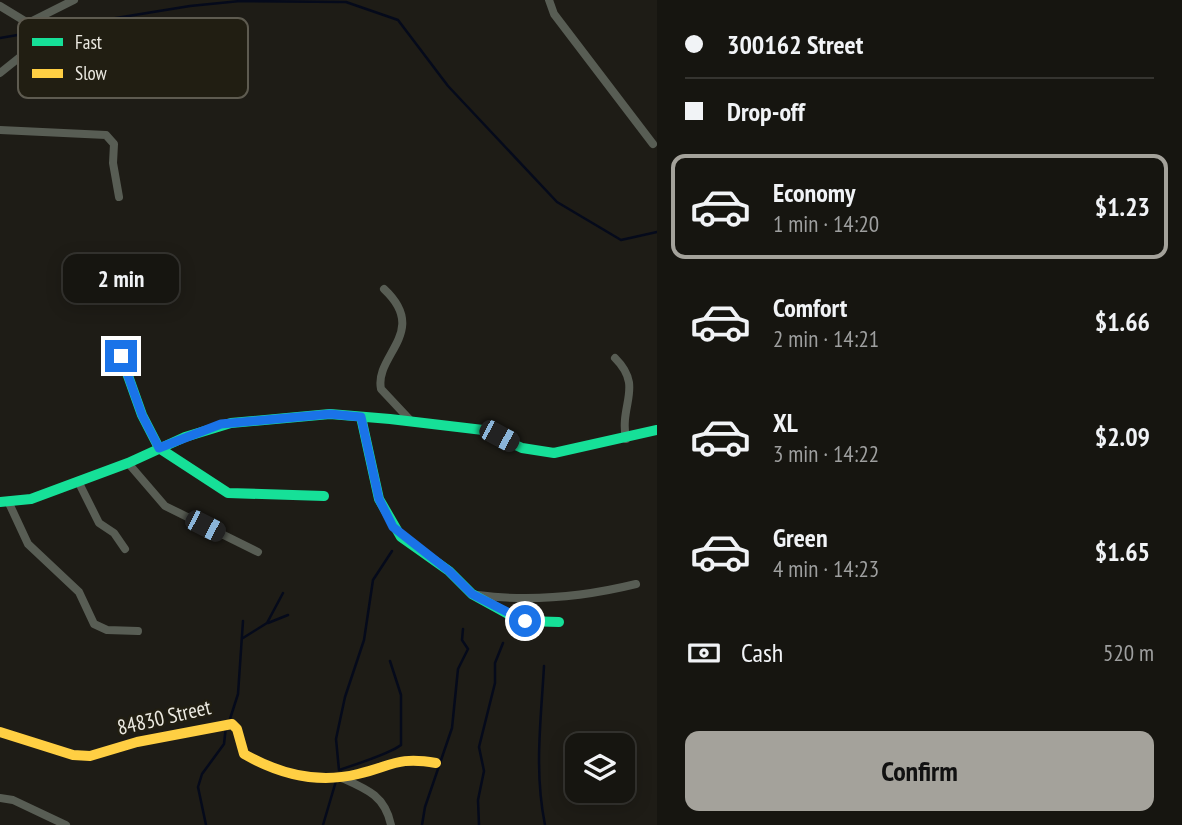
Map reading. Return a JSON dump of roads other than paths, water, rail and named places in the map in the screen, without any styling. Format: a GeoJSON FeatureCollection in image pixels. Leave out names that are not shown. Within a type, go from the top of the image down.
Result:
{"type":"FeatureCollection","features":[{"type":"Feature","properties":{"kind":"street"},"geometry":{"type":"LineString","coordinates":[[38,18],[74,0]]}},
{"type":"Feature","properties":{"kind":"street"},"geometry":{"type":"LineString","coordinates":[[549,0],[554,15],[653,144]]}},
{"type":"Feature","properties":{"kind":"street"},"geometry":{"type":"LineString","coordinates":[[0,6],[20,18]]}},
{"type":"Feature","properties":{"kind":"street"},"geometry":{"type":"LineString","coordinates":[[0,73],[18,57]]}},
{"type":"Feature","properties":{"kind":"street"},"geometry":{"type":"LineString","coordinates":[[0,130],[106,135],[114,145],[114,176],[120,197]]}},
{"type":"Feature","properties":{"kind":"street"},"geometry":{"type":"LineString","coordinates":[[384,289],[398,310],[401,335],[381,373],[381,389],[411,421]]}},
{"type":"Feature","properties":{"kind":"street"},"geometry":{"type":"LineString","coordinates":[[121,356],[142,415],[159,448],[228,493],[324,496]]}},
{"type":"Feature","properties":{"kind":"street"},"geometry":{"type":"LineString","coordinates":[[615,358],[630,377],[623,418],[626,439]]}},
{"type":"Feature","properties":{"kind":"street"},"geometry":{"type":"LineString","coordinates":[[138,631],[107,630],[94,624],[79,592],[28,544],[2,500],[30,499],[128,463],[221,424],[330,414],[411,421],[483,430],[537,452],[570,452],[657,430]]}},
{"type":"Feature","properties":{"kind":"street"},"geometry":{"type":"LineString","coordinates":[[361,417],[379,499],[393,527],[449,571],[472,594],[520,620],[559,622]]}},
{"type":"Feature","properties":{"kind":"street"},"geometry":{"type":"LineString","coordinates":[[128,463],[165,506],[258,552]]}},
{"type":"Feature","properties":{"kind":"street"},"geometry":{"type":"LineString","coordinates":[[78,481],[99,523],[114,533],[125,549]]}},
{"type":"Feature","properties":{"kind":"street"},"geometry":{"type":"LineString","coordinates":[[472,594],[502,598],[575,597],[636,584]]}},
{"type":"Feature","properties":{"kind":"street","name":"84830 Street"},"geometry":{"type":"LineString","coordinates":[[0,732],[73,754],[90,756],[137,742],[205,731],[214,724],[232,724],[237,729],[239,745],[244,754],[302,776],[342,778],[364,773],[392,759],[402,758],[436,763]]}},
{"type":"Feature","properties":{"kind":"street"},"geometry":{"type":"LineString","coordinates":[[342,778],[373,792],[383,802],[391,825]]}},
{"type":"Feature","properties":{"kind":"street"},"geometry":{"type":"LineString","coordinates":[[0,798],[13,800],[66,825]]}},
{"type":"Feature","properties":{"kind":"waterway"},"geometry":{"type":"LineString","coordinates":[[116,18],[240,1],[346,2],[398,20],[448,86],[557,202],[621,240],[657,232]]}},
{"type":"Feature","properties":{"kind":"waterway"},"geometry":{"type":"LineString","coordinates":[[0,38],[18,35]]}},
{"type":"Feature","properties":{"kind":"waterway"},"geometry":{"type":"LineString","coordinates":[[390,661],[401,695],[401,745],[380,756],[339,770],[336,739],[345,697],[364,640],[373,580],[392,551]]}},
{"type":"Feature","properties":{"kind":"waterway"},"geometry":{"type":"LineString","coordinates":[[243,638],[267,623],[283,593]]}},
{"type":"Feature","properties":{"kind":"waterway"},"geometry":{"type":"LineString","coordinates":[[268,623],[288,615]]}},
{"type":"Feature","properties":{"kind":"waterway"},"geometry":{"type":"LineString","coordinates":[[230,719],[238,694],[243,621]]}},
{"type":"Feature","properties":{"kind":"waterway"},"geometry":{"type":"LineString","coordinates":[[422,825],[425,807],[452,728],[458,669],[468,649],[462,640],[463,629]]}},
{"type":"Feature","properties":{"kind":"waterway"},"geometry":{"type":"LineString","coordinates":[[479,825],[478,800],[484,771],[479,747],[495,683],[495,663],[503,643]]}},
{"type":"Feature","properties":{"kind":"waterway"},"geometry":{"type":"LineString","coordinates":[[544,666],[539,765],[545,825]]}},
{"type":"Feature","properties":{"kind":"waterway"},"geometry":{"type":"LineString","coordinates":[[206,825],[198,787],[202,774],[224,744],[226,726]]}},
{"type":"Feature","properties":{"kind":"waterway"},"geometry":{"type":"LineString","coordinates":[[323,825],[336,781]]}}]}
